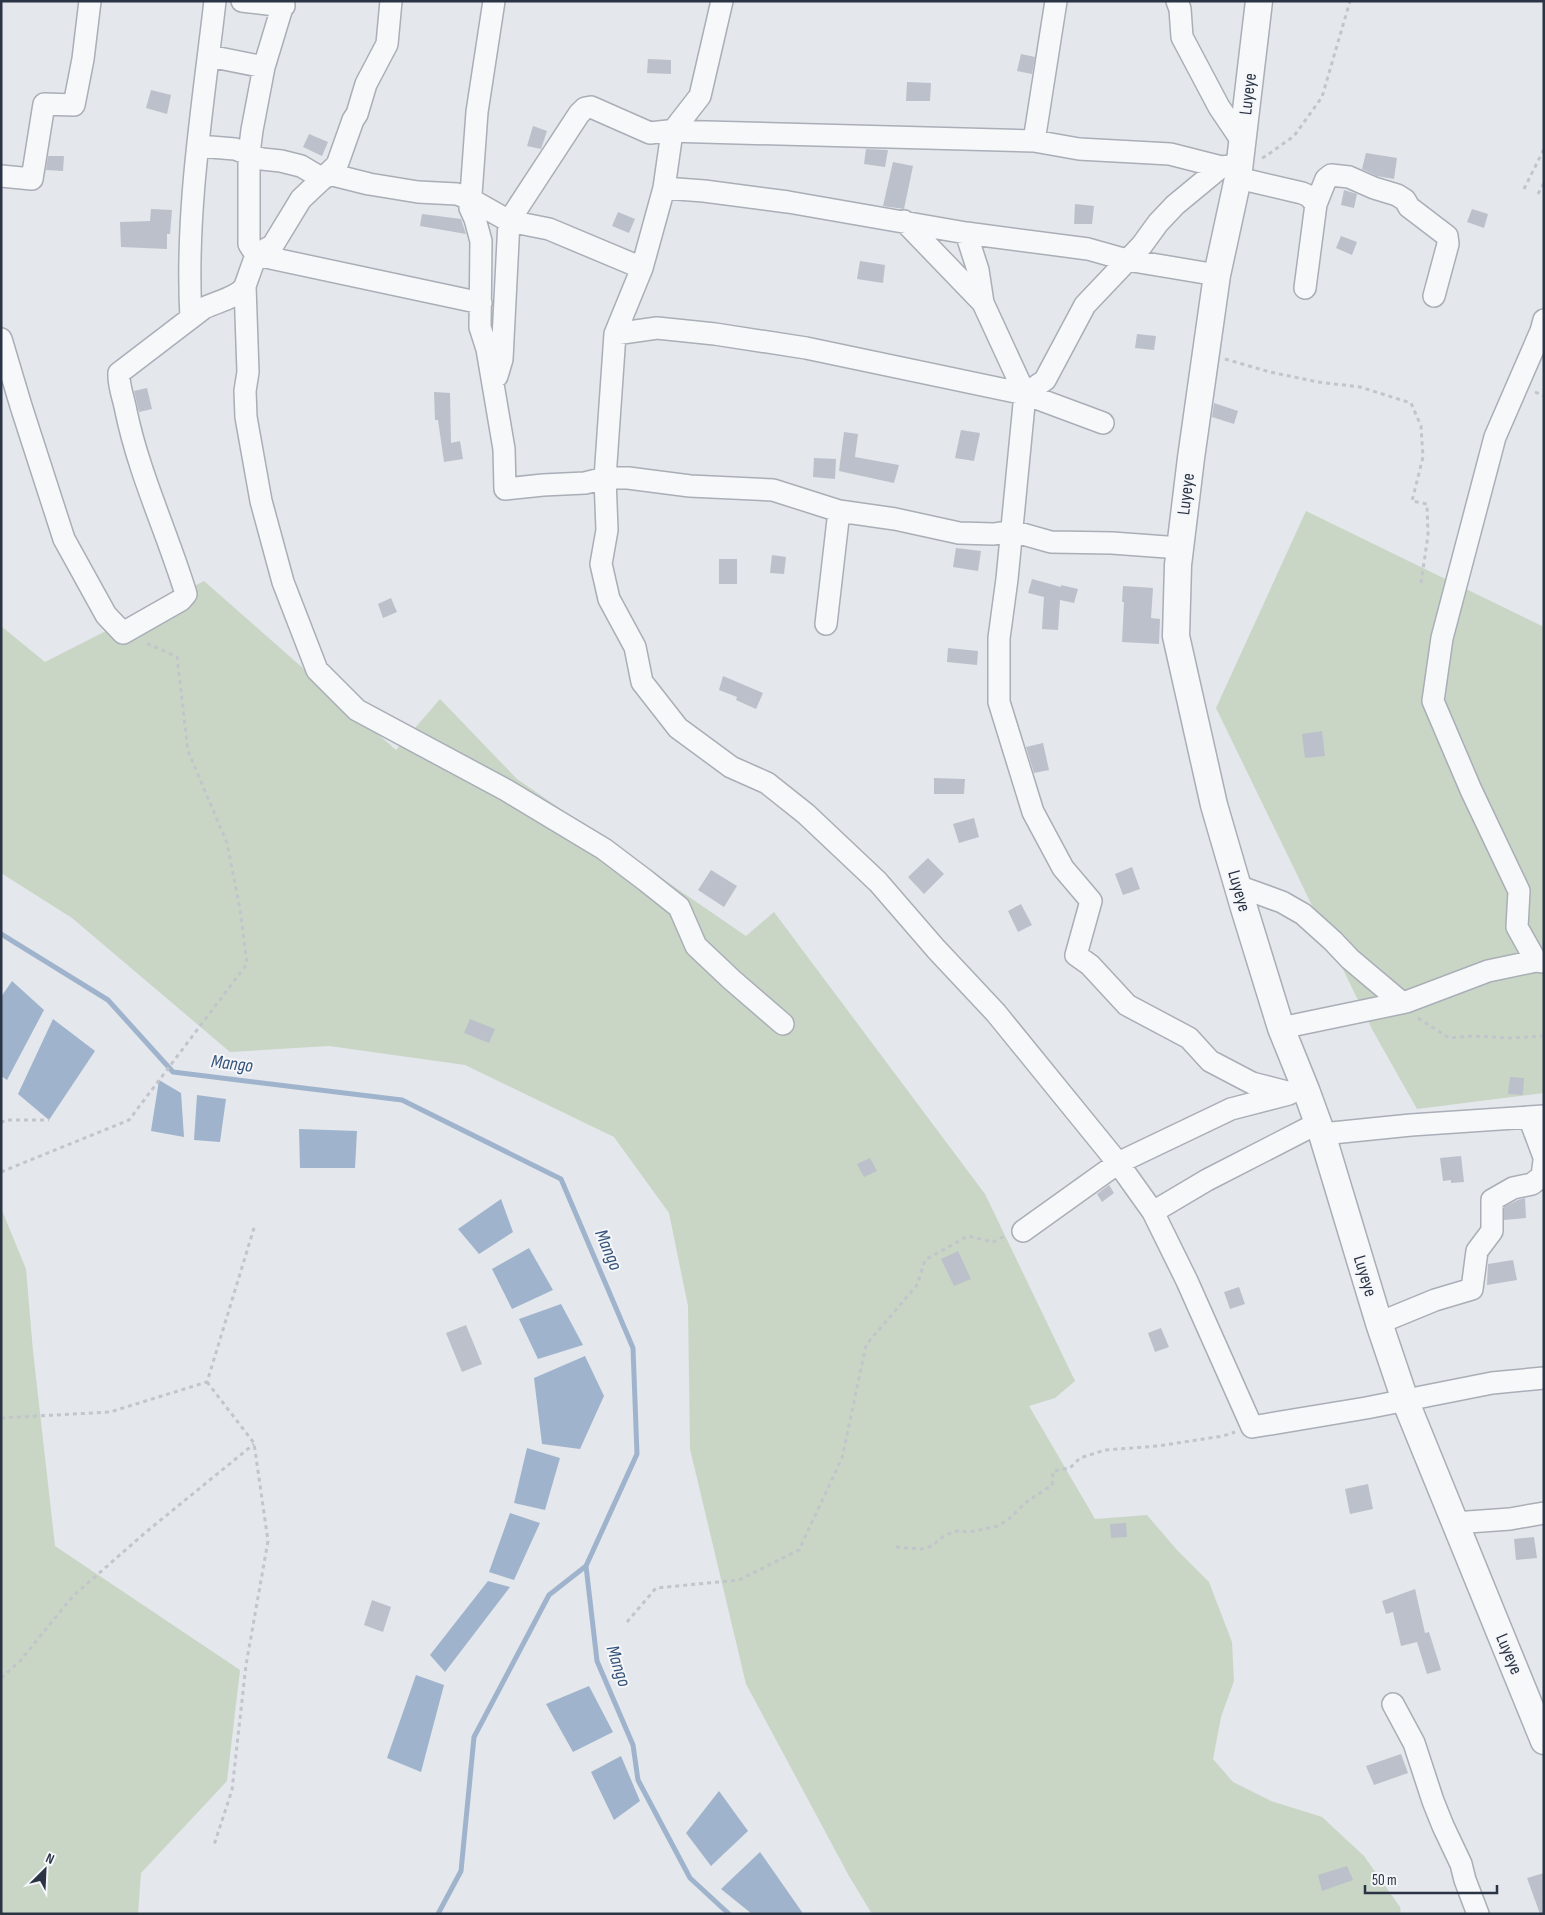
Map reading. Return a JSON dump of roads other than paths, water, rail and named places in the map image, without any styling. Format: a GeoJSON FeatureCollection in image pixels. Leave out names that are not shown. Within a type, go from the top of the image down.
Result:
{"type":"FeatureCollection","features":[{"type":"Feature","properties":{"kind":"street"},"geometry":{"type":"LineString","coordinates":[[1,176],[32,179],[44,104],[74,105],[83,59],[90,1]]}},
{"type":"Feature","properties":{"kind":"street"},"geometry":{"type":"LineString","coordinates":[[191,318],[188,277],[191,217],[215,1]]}},
{"type":"Feature","properties":{"kind":"street"},"geometry":{"type":"LineString","coordinates":[[242,1],[284,4],[264,67],[249,154],[249,240],[256,255]]}},
{"type":"Feature","properties":{"kind":"street"},"geometry":{"type":"LineString","coordinates":[[1,339],[64,539],[106,615],[123,633],[181,600],[186,594],[173,552],[138,459],[119,373],[191,318],[218,301],[241,293],[256,255],[273,245],[301,199],[337,166],[353,120],[357,114],[366,84],[387,44],[391,1]]}},
{"type":"Feature","properties":{"kind":"street"},"geometry":{"type":"LineString","coordinates":[[494,1],[476,112],[470,208],[481,241],[481,333],[487,350],[504,449],[505,489],[585,483],[605,478],[643,479],[690,486],[772,490],[839,511],[894,519],[959,533],[994,534],[1012,531],[1051,542],[1112,543],[1180,548]]}},
{"type":"Feature","properties":{"kind":"street"},"geometry":{"type":"LineString","coordinates":[[722,1],[700,96],[672,132],[664,188],[642,268],[615,334],[605,478],[607,530],[601,564],[610,599],[635,647],[642,682],[678,728],[731,768],[767,783],[806,814],[878,882],[936,949],[996,1013],[1118,1163],[1153,1212],[1187,1281],[1252,1427],[1492,1383],[1544,1378]]}},
{"type":"Feature","properties":{"kind":"street"},"geometry":{"type":"LineString","coordinates":[[1034,141],[1056,1]]}},
{"type":"Feature","properties":{"kind":"street"},"geometry":{"type":"LineString","coordinates":[[1176,1],[1180,9],[1182,37],[1220,107],[1235,163]]}},
{"type":"Feature","properties":{"kind":"street","name":"Luyeye"},"geometry":{"type":"LineString","coordinates":[[1259,1],[1205,353],[1180,548],[1176,636],[1214,804],[1299,1092],[1320,1128],[1404,1400],[1528,1698],[1544,1741]]}},
{"type":"Feature","properties":{"kind":"street"},"geometry":{"type":"LineString","coordinates":[[209,56],[264,67]]}},
{"type":"Feature","properties":{"kind":"street"},"geometry":{"type":"LineString","coordinates":[[494,389],[502,359],[509,221],[579,114],[585,108],[591,107],[650,133],[1034,141],[1079,149],[1170,154],[1235,163],[1309,196],[1316,204]]}},
{"type":"Feature","properties":{"kind":"street"},"geometry":{"type":"LineString","coordinates":[[198,146],[234,149],[262,159],[302,166],[326,177],[418,192],[457,194],[470,199],[509,221],[549,229],[642,268]]}},
{"type":"Feature","properties":{"kind":"street"},"geometry":{"type":"LineString","coordinates":[[1025,394],[1045,380],[1085,305],[1175,205],[1235,163]]}},
{"type":"Feature","properties":{"kind":"street"},"geometry":{"type":"LineString","coordinates":[[1305,288],[1316,204],[1326,179],[1331,175],[1349,177],[1374,188],[1398,195],[1409,207],[1448,236],[1448,244],[1434,296]]}},
{"type":"Feature","properties":{"kind":"street"},"geometry":{"type":"LineString","coordinates":[[664,188],[704,191],[788,202],[966,233],[1088,249],[1127,260],[1217,275]]}},
{"type":"Feature","properties":{"kind":"street"},"geometry":{"type":"LineString","coordinates":[[904,221],[983,303]]}},
{"type":"Feature","properties":{"kind":"street"},"geometry":{"type":"LineString","coordinates":[[966,233],[978,270],[983,303],[1025,394],[1012,531],[998,638],[999,702],[1033,812],[1063,868],[1091,901],[1076,955],[1090,965],[1127,1005],[1189,1038],[1210,1061],[1252,1083],[1299,1092]]}},
{"type":"Feature","properties":{"kind":"street"},"geometry":{"type":"LineString","coordinates":[[256,255],[481,303]]}},
{"type":"Feature","properties":{"kind":"street"},"geometry":{"type":"LineString","coordinates":[[245,286],[248,372],[245,391],[246,417],[258,484],[283,582],[317,670],[357,710],[506,790],[604,849],[638,874],[679,906],[696,946],[783,1024]]}},
{"type":"Feature","properties":{"kind":"street"},"geometry":{"type":"LineString","coordinates":[[1281,1028],[1402,1002],[1488,971],[1540,962],[1517,927],[1519,891],[1471,790],[1433,701],[1442,638],[1495,438],[1544,320]]}},
{"type":"Feature","properties":{"kind":"street"},"geometry":{"type":"LineString","coordinates":[[615,334],[657,328],[714,334],[806,348],[1025,394],[1103,423]]}},
{"type":"Feature","properties":{"kind":"street"},"geometry":{"type":"LineString","coordinates":[[826,624],[839,511]]}},
{"type":"Feature","properties":{"kind":"street"},"geometry":{"type":"LineString","coordinates":[[1238,886],[1282,902],[1303,914],[1350,959],[1402,1002]]}},
{"type":"Feature","properties":{"kind":"street"},"geometry":{"type":"LineString","coordinates":[[1023,1230],[1118,1163],[1231,1109],[1299,1092]]}},
{"type":"Feature","properties":{"kind":"street"},"geometry":{"type":"LineString","coordinates":[[1153,1212],[1207,1180],[1320,1128],[1536,1116],[1544,1157]]}},
{"type":"Feature","properties":{"kind":"street"},"geometry":{"type":"LineString","coordinates":[[1379,1323],[1435,1300],[1472,1289],[1477,1252],[1492,1231],[1492,1200],[1513,1188],[1532,1184],[1542,1176],[1544,1161]]}},
{"type":"Feature","properties":{"kind":"street"},"geometry":{"type":"LineString","coordinates":[[1454,1523],[1510,1519],[1544,1513]]}},
{"type":"Feature","properties":{"kind":"street"},"geometry":{"type":"LineString","coordinates":[[1393,1704],[1414,1743],[1443,1826],[1461,1864],[1478,1914]]}},
{"type":"Feature","properties":{"kind":"water"},"geometry":{"type":"Polygon","coordinates":[[[12,981],[44,1010],[7,1080],[1,1076],[1,997],[12,981]]]}},
{"type":"Feature","properties":{"kind":"water"},"geometry":{"type":"Polygon","coordinates":[[[53,1019],[95,1051],[49,1120],[18,1094],[53,1019]]]}},
{"type":"Feature","properties":{"kind":"water"},"geometry":{"type":"Polygon","coordinates":[[[159,1080],[181,1093],[184,1137],[151,1131],[159,1080]]]}},
{"type":"Feature","properties":{"kind":"water"},"geometry":{"type":"Polygon","coordinates":[[[197,1095],[226,1099],[220,1142],[194,1140],[197,1095]]]}},
{"type":"Feature","properties":{"kind":"water"},"geometry":{"type":"Polygon","coordinates":[[[299,1129],[357,1131],[355,1168],[300,1168],[299,1129]]]}},
{"type":"Feature","properties":{"kind":"water"},"geometry":{"type":"Polygon","coordinates":[[[501,1199],[513,1232],[479,1254],[458,1229],[501,1199]]]}},
{"type":"Feature","properties":{"kind":"water"},"geometry":{"type":"Polygon","coordinates":[[[529,1248],[553,1290],[512,1309],[492,1269],[529,1248]]]}},
{"type":"Feature","properties":{"kind":"water"},"geometry":{"type":"Polygon","coordinates":[[[561,1304],[583,1345],[538,1359],[519,1319],[561,1304]]]}},
{"type":"Feature","properties":{"kind":"water"},"geometry":{"type":"Polygon","coordinates":[[[585,1356],[604,1396],[580,1449],[542,1444],[534,1378],[585,1356]]]}},
{"type":"Feature","properties":{"kind":"water"},"geometry":{"type":"Polygon","coordinates":[[[527,1448],[560,1458],[545,1510],[514,1503],[527,1448]]]}},
{"type":"Feature","properties":{"kind":"water"},"geometry":{"type":"Polygon","coordinates":[[[510,1513],[540,1523],[514,1580],[489,1572],[510,1513]]]}},
{"type":"Feature","properties":{"kind":"water"},"geometry":{"type":"Polygon","coordinates":[[[488,1581],[510,1587],[445,1672],[430,1655],[488,1581]]]}},
{"type":"Feature","properties":{"kind":"water"},"geometry":{"type":"Polygon","coordinates":[[[416,1675],[444,1685],[421,1772],[387,1758],[416,1675]]]}},
{"type":"Feature","properties":{"kind":"water"},"geometry":{"type":"Polygon","coordinates":[[[589,1686],[613,1732],[573,1752],[546,1704],[589,1686]]]}},
{"type":"Feature","properties":{"kind":"water"},"geometry":{"type":"Polygon","coordinates":[[[621,1756],[640,1801],[614,1820],[591,1772],[621,1756]]]}},
{"type":"Feature","properties":{"kind":"water"},"geometry":{"type":"Polygon","coordinates":[[[719,1791],[748,1831],[711,1866],[686,1833],[719,1791]]]}},
{"type":"Feature","properties":{"kind":"water"},"geometry":{"type":"Polygon","coordinates":[[[760,1852],[802,1912],[801,1914],[752,1914],[721,1889],[760,1852]]]}},
{"type":"Feature","properties":{"kind":"waterway","name":"Mango"},"geometry":{"type":"LineString","coordinates":[[1,934],[108,1000],[173,1072],[402,1100],[561,1179],[633,1348],[637,1454],[586,1566],[597,1661],[633,1745],[638,1780],[690,1878],[729,1914]]}},
{"type":"Feature","properties":{"kind":"waterway"},"geometry":{"type":"LineString","coordinates":[[438,1914],[461,1871],[474,1737],[549,1595],[586,1566]]}}]}
